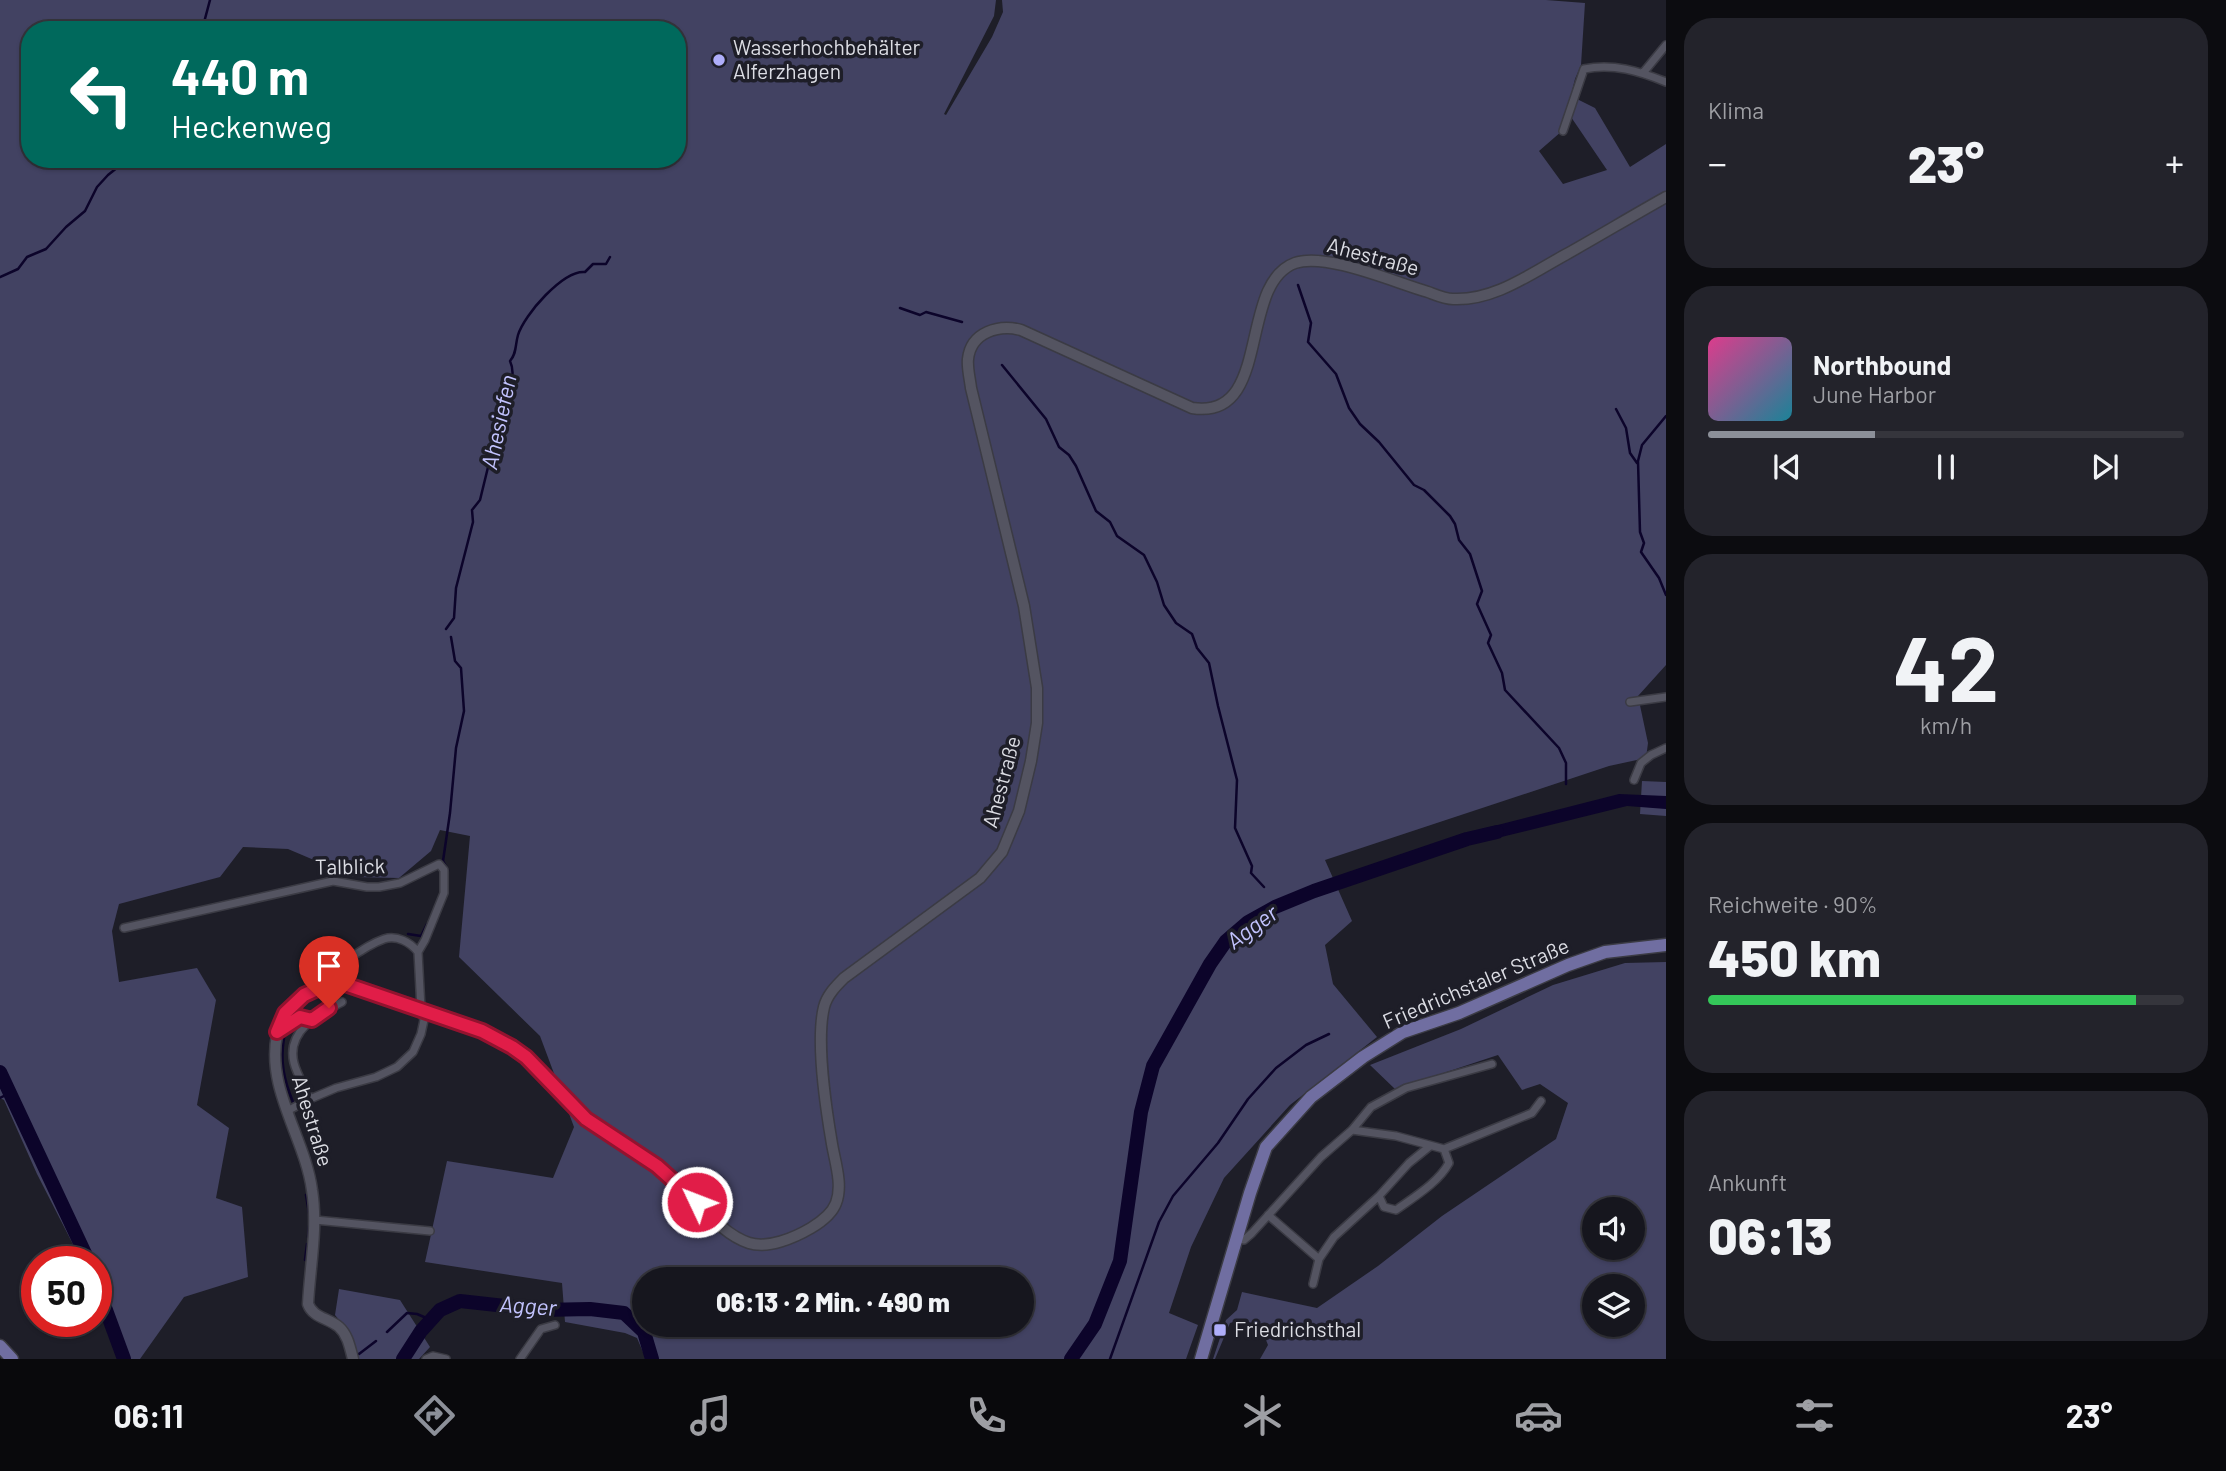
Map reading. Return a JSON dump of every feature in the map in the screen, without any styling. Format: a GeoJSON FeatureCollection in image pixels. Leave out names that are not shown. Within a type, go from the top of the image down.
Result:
{"type":"FeatureCollection","features":[{"type":"Feature","properties":{"kind":"main road","name":"Ahestraße"},"geometry":{"type":"LineString","coordinates":[[353,1359],[346,1336],[340,1328],[314,1313],[308,1304],[315,1220],[312,1189],[275,1066],[277,1032],[285,1013],[293,1003],[317,989],[345,984],[482,1031],[512,1047],[526,1057],[586,1119],[657,1166],[726,1230],[751,1244],[791,1238],[826,1217],[836,1202],[839,1181],[826,1109],[822,1027],[824,1006],[831,991],[844,978],[980,878],[1002,852],[1019,811],[1031,761],[1037,723],[1037,688],[1024,606],[971,388],[968,360],[970,351],[979,338],[995,327],[1021,330],[1192,408],[1202,410],[1217,406],[1235,394],[1249,359],[1260,314],[1270,289],[1280,273],[1293,264],[1308,260],[1338,265],[1450,299],[1473,299],[1504,289],[1666,197]]}},
{"type":"Feature","properties":{"kind":"main road","name":"Friedrichstaler Straße"},"geometry":{"type":"LineString","coordinates":[[1201,1359],[1266,1147],[1311,1097],[1363,1057],[1403,1032],[1459,1013],[1568,965],[1605,952],[1666,945]]}},
{"type":"Feature","properties":{"kind":"main road"},"geometry":{"type":"LineString","coordinates":[[0,1346],[12,1359]]}},
{"type":"Feature","properties":{"kind":"street"},"geometry":{"type":"LineString","coordinates":[[1643,73],[1666,45]]}},
{"type":"Feature","properties":{"kind":"street"},"geometry":{"type":"LineString","coordinates":[[1563,131],[1584,68],[1613,66],[1666,82]]}},
{"type":"Feature","properties":{"kind":"street"},"geometry":{"type":"LineString","coordinates":[[1630,702],[1666,697]]}},
{"type":"Feature","properties":{"kind":"street"},"geometry":{"type":"LineString","coordinates":[[1634,780],[1641,763],[1666,748]]}},
{"type":"Feature","properties":{"kind":"street","name":"Talblick"},"geometry":{"type":"LineString","coordinates":[[124,928],[333,881],[367,887],[390,885],[439,864],[444,870],[444,893],[418,951],[424,1020],[414,1052],[397,1068],[336,1088],[287,1111]]}},
{"type":"Feature","properties":{"kind":"street"},"geometry":{"type":"LineString","coordinates":[[317,989],[323,980],[346,961],[385,939],[411,943],[418,951]]}},
{"type":"Feature","properties":{"kind":"street"},"geometry":{"type":"LineString","coordinates":[[310,1099],[294,1064],[293,1050],[298,1032],[342,1002]]}},
{"type":"Feature","properties":{"kind":"street"},"geometry":{"type":"LineString","coordinates":[[277,1032],[300,1017],[312,1020]]}},
{"type":"Feature","properties":{"kind":"street"},"geometry":{"type":"LineString","coordinates":[[1238,1239],[1244,1240],[1321,1157],[1352,1130],[1371,1107],[1406,1088],[1492,1064]]}},
{"type":"Feature","properties":{"kind":"street"},"geometry":{"type":"LineString","coordinates":[[1352,1130],[1396,1136],[1444,1149],[1532,1113],[1541,1101]]}},
{"type":"Feature","properties":{"kind":"street"},"geometry":{"type":"LineString","coordinates":[[1313,1284],[1319,1259],[1334,1237],[1379,1196],[1409,1163],[1430,1146]]}},
{"type":"Feature","properties":{"kind":"street"},"geometry":{"type":"LineString","coordinates":[[1379,1196],[1384,1207],[1395,1210],[1410,1200],[1444,1172],[1450,1163],[1444,1149]]}},
{"type":"Feature","properties":{"kind":"street"},"geometry":{"type":"LineString","coordinates":[[1268,1215],[1319,1259]]}},
{"type":"Feature","properties":{"kind":"street"},"geometry":{"type":"LineString","coordinates":[[315,1220],[430,1231]]}},
{"type":"Feature","properties":{"kind":"street"},"geometry":{"type":"LineString","coordinates":[[520,1359],[541,1329],[555,1325]]}},
{"type":"Feature","properties":{"kind":"street"},"geometry":{"type":"LineString","coordinates":[[426,1359],[433,1356],[446,1359]]}},
{"type":"Feature","properties":{"kind":"shaded area"},"geometry":{"type":"Polygon","coordinates":[[[0,0],[996,0],[994,16],[944,114],[946,115],[992,37],[1003,12],[1002,0],[1546,0],[1585,3],[1581,65],[1562,131],[1539,151],[1563,184],[1607,170],[1571,117],[1577,99],[1595,108],[1630,167],[1666,144],[1666,665],[1638,696],[1648,743],[1646,758],[1609,766],[1325,860],[1352,921],[1325,945],[1333,984],[1377,1037],[1290,1105],[1224,1178],[1191,1247],[1169,1313],[1198,1325],[1186,1359],[646,1359],[635,1337],[1034,1337],[1034,1267],[632,1267],[632,1336],[565,1322],[562,1283],[425,1262],[447,1161],[553,1178],[574,1127],[540,1036],[459,957],[470,836],[440,830],[431,851],[399,878],[354,877],[288,849],[243,847],[220,877],[119,904],[112,931],[119,982],[197,968],[216,1000],[197,1105],[229,1128],[216,1198],[242,1207],[248,1277],[184,1297],[140,1359],[118,1359],[109,1337],[112,1337],[112,1246],[74,1246],[37,1174],[4,1100],[0,1098],[0,0]]]}},
{"type":"Feature","properties":{"kind":"shaded area"},"geometry":{"type":"Polygon","coordinates":[[[1642,781],[1666,782],[1666,816],[1640,814],[1642,781]]]}},
{"type":"Feature","properties":{"kind":"shaded area"},"geometry":{"type":"Polygon","coordinates":[[[1619,794],[1666,796],[1666,809],[1627,806],[1485,841],[1478,830],[1619,794]]]}},
{"type":"Feature","properties":{"kind":"shaded area"},"geometry":{"type":"Polygon","coordinates":[[[1666,962],[1666,1359],[1260,1359],[1268,1345],[1260,1325],[1240,1320],[1230,1323],[1213,1359],[1226,1320],[1237,1310],[1242,1292],[1317,1308],[1378,1266],[1442,1216],[1556,1139],[1568,1103],[1540,1084],[1522,1090],[1498,1055],[1395,1089],[1370,1065],[1461,1029],[1553,985],[1625,963],[1666,962]]]}},
{"type":"Feature","properties":{"kind":"shaded area"},"geometry":{"type":"Polygon","coordinates":[[[339,1289],[400,1300],[430,1347],[419,1359],[358,1359],[348,1331],[335,1315],[339,1289]]]}},
{"type":"Feature","properties":{"kind":"waterway"},"geometry":{"type":"LineString","coordinates":[[204,21],[210,0]]}},
{"type":"Feature","properties":{"kind":"waterway"},"geometry":{"type":"LineString","coordinates":[[0,277],[18,269],[27,257],[46,249],[85,211],[97,187],[117,168]]}},
{"type":"Feature","properties":{"kind":"waterway","name":"Ahesiefen"},"geometry":{"type":"LineString","coordinates":[[446,629],[454,618],[456,588],[473,522],[472,510],[480,500],[505,409],[503,400],[510,386],[510,361],[518,335],[528,316],[556,286],[576,273],[585,272],[593,264],[606,264],[610,257]]}},
{"type":"Feature","properties":{"kind":"waterway"},"geometry":{"type":"LineString","coordinates":[[1298,285],[1311,323],[1308,342],[1336,374],[1349,408],[1414,485],[1424,490],[1455,524],[1459,540],[1470,554],[1482,591],[1477,604],[1491,635],[1488,643],[1502,673],[1505,690],[1559,748],[1566,763],[1566,784]]}},
{"type":"Feature","properties":{"kind":"waterway"},"geometry":{"type":"LineString","coordinates":[[900,308],[920,315],[926,312],[962,322]]}},
{"type":"Feature","properties":{"kind":"waterway"},"geometry":{"type":"LineString","coordinates":[[1002,365],[1046,419],[1059,447],[1069,455],[1076,466],[1096,511],[1110,522],[1117,536],[1144,555],[1164,605],[1176,623],[1192,634],[1197,648],[1209,663],[1237,780],[1235,828],[1252,866],[1251,873],[1264,887]]}},
{"type":"Feature","properties":{"kind":"waterway"},"geometry":{"type":"LineString","coordinates":[[1616,409],[1626,428],[1630,453],[1637,463]]}},
{"type":"Feature","properties":{"kind":"waterway"},"geometry":{"type":"LineString","coordinates":[[1666,416],[1642,445],[1638,461],[1640,532],[1644,543],[1641,552],[1659,578],[1666,595]]}},
{"type":"Feature","properties":{"kind":"waterway","name":"Ahesiefen"},"geometry":{"type":"LineString","coordinates":[[447,877],[448,870],[443,861],[456,748],[464,711],[461,668],[455,661],[451,637]]}},
{"type":"Feature","properties":{"kind":"waterway","name":"Agger"},"geometry":{"type":"LineString","coordinates":[[1071,1359],[1095,1324],[1120,1261],[1141,1112],[1153,1066],[1210,964],[1226,941],[1248,922],[1314,891],[1467,839],[1497,832]]}},
{"type":"Feature","properties":{"kind":"waterway","name":"Ahesiefen"},"geometry":{"type":"LineString","coordinates":[[408,934],[421,936],[427,924]]}},
{"type":"Feature","properties":{"kind":"waterway"},"geometry":{"type":"LineString","coordinates":[[1110,1359],[1159,1222],[1173,1196],[1218,1143],[1248,1099],[1276,1068],[1306,1045],[1329,1034]]}},
{"type":"Feature","properties":{"kind":"waterway","name":"Ahesiefen"},"geometry":{"type":"LineString","coordinates":[[284,1038],[284,1071],[293,1102]]}},
{"type":"Feature","properties":{"kind":"waterway","name":"Agger"},"geometry":{"type":"LineString","coordinates":[[0,1072],[82,1246]]}},
{"type":"Feature","properties":{"kind":"waterway"},"geometry":{"type":"LineString","coordinates":[[0,1098],[10,1093]]}},
{"type":"Feature","properties":{"kind":"waterway","name":"Ahesiefen"},"geometry":{"type":"LineString","coordinates":[[306,1195],[309,1213]]}},
{"type":"Feature","properties":{"kind":"waterway","name":"Ahesiefen"},"geometry":{"type":"LineString","coordinates":[[308,1237],[309,1226]]}},
{"type":"Feature","properties":{"kind":"waterway","name":"Ahesiefen"},"geometry":{"type":"LineString","coordinates":[[305,1260],[307,1244]]}},
{"type":"Feature","properties":{"kind":"waterway","name":"Agger"},"geometry":{"type":"LineString","coordinates":[[403,1359],[421,1331],[440,1310],[460,1301],[542,1310],[590,1309],[624,1313],[644,1332],[652,1359]]}},
{"type":"Feature","properties":{"kind":"waterway","name":"Ahesiefen"},"geometry":{"type":"LineString","coordinates":[[387,1332],[407,1313],[431,1320]]}},
{"type":"Feature","properties":{"kind":"waterway","name":"Agger"},"geometry":{"type":"LineString","coordinates":[[112,1326],[124,1359]]}},
{"type":"Feature","properties":{"kind":"waterway","name":"Ahesiefen"},"geometry":{"type":"LineString","coordinates":[[355,1354],[359,1354],[376,1341]]}},
{"type":"Feature","properties":{"kind":"place","name":"Wasserhochbehälter Alferzhagen"},"geometry":{"type":"Point","coordinates":[719,60]}},
{"type":"Feature","properties":{"kind":"place","name":"Friedrichsthal"},"geometry":{"type":"Point","coordinates":[1220,1330]}},
{"type":"Feature","properties":{"kind":"route"},"geometry":{"type":"LineString","coordinates":[[329,1008],[312,1020],[300,1017],[277,1032],[285,1013],[304,995],[331,985],[345,984],[482,1031],[526,1057],[586,1119],[657,1166],[697,1202]]}}]}
